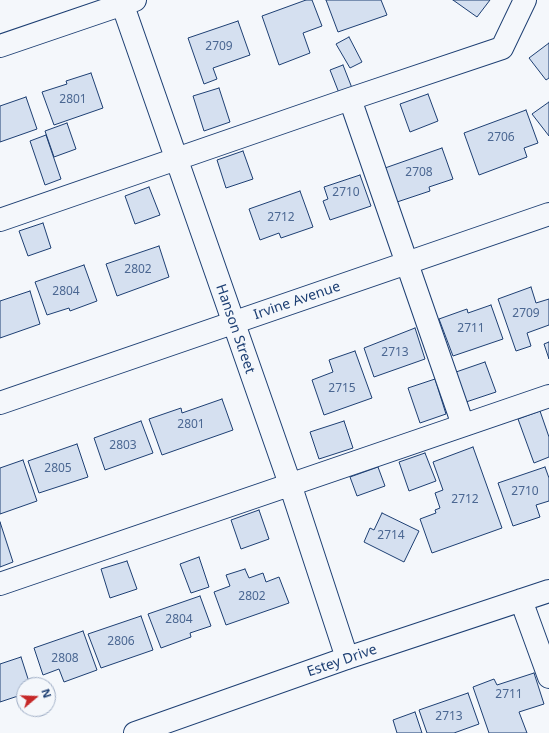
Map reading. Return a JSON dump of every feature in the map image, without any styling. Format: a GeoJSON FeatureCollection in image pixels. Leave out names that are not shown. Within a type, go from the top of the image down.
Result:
{"type":"FeatureCollection","features":[{"type":"Feature","properties":{"kind":"street"},"geometry":{"type":"LineString","coordinates":[[0,220],[177,158],[502,48],[525,0]]}},
{"type":"Feature","properties":{"kind":"street"},"geometry":{"type":"LineString","coordinates":[[0,46],[126,1]]}},
{"type":"Feature","properties":{"kind":"street","name":"Hanson Street"},"geometry":{"type":"LineString","coordinates":[[126,1],[177,158],[290,484],[347,658]]}},
{"type":"Feature","properties":{"kind":"street"},"geometry":{"type":"LineString","coordinates":[[350,99],[463,425]]}},
{"type":"Feature","properties":{"kind":"street","name":"Irvine Avenue"},"geometry":{"type":"LineString","coordinates":[[0,403],[549,214]]}},
{"type":"Feature","properties":{"kind":"street"},"geometry":{"type":"LineString","coordinates":[[0,584],[549,396]]}},
{"type":"Feature","properties":{"kind":"street","name":"Estey Drive"},"geometry":{"type":"LineString","coordinates":[[135,733],[347,658],[549,591]]}},
{"type":"Feature","properties":{"kind":"street"},"geometry":{"type":"LineString","coordinates":[[521,600],[549,677]]}},
{"type":"Feature","properties":{"kind":"building"},"geometry":{"type":"Polygon","coordinates":[[[306,0],[312,0],[322,26],[303,33],[310,53],[279,65],[262,16],[306,0]]]}},
{"type":"Feature","properties":{"kind":"building"},"geometry":{"type":"Polygon","coordinates":[[[326,0],[381,0],[387,15],[338,32],[326,0]]]}},
{"type":"Feature","properties":{"kind":"building"},"geometry":{"type":"Polygon","coordinates":[[[453,0],[490,0],[477,17],[453,0]]]}},
{"type":"Feature","properties":{"kind":"building"},"geometry":{"type":"Polygon","coordinates":[[[238,21],[250,55],[213,68],[217,79],[204,84],[188,38],[238,21]]]}},
{"type":"Feature","properties":{"kind":"building"},"geometry":{"type":"Polygon","coordinates":[[[349,37],[362,62],[350,68],[336,44],[349,37]]]}},
{"type":"Feature","properties":{"kind":"building"},"geometry":{"type":"Polygon","coordinates":[[[549,43],[549,78],[546,80],[529,58],[549,43]]]}},
{"type":"Feature","properties":{"kind":"building"},"geometry":{"type":"Polygon","coordinates":[[[343,65],[352,88],[339,93],[330,70],[343,65]]]}},
{"type":"Feature","properties":{"kind":"building"},"geometry":{"type":"Polygon","coordinates":[[[91,73],[103,108],[54,125],[42,92],[67,84],[66,81],[91,73]]]}},
{"type":"Feature","properties":{"kind":"building"},"geometry":{"type":"Polygon","coordinates":[[[219,88],[230,122],[204,131],[193,96],[219,88]]]}},
{"type":"Feature","properties":{"kind":"building"},"geometry":{"type":"Polygon","coordinates":[[[428,94],[438,121],[410,132],[400,104],[428,94]]]}},
{"type":"Feature","properties":{"kind":"building"},"geometry":{"type":"Polygon","coordinates":[[[26,97],[37,129],[0,142],[0,106],[26,97]]]}},
{"type":"Feature","properties":{"kind":"building"},"geometry":{"type":"Polygon","coordinates":[[[549,102],[549,136],[532,114],[549,102]]]}},
{"type":"Feature","properties":{"kind":"building"},"geometry":{"type":"Polygon","coordinates":[[[526,110],[538,143],[524,148],[527,157],[479,175],[464,133],[526,110]]]}},
{"type":"Feature","properties":{"kind":"building"},"geometry":{"type":"Polygon","coordinates":[[[67,123],[76,149],[54,157],[45,131],[67,123]]]}},
{"type":"Feature","properties":{"kind":"building"},"geometry":{"type":"Polygon","coordinates":[[[46,135],[61,179],[45,185],[30,141],[46,135]]]}},
{"type":"Feature","properties":{"kind":"building"},"geometry":{"type":"Polygon","coordinates":[[[442,148],[453,179],[429,187],[430,191],[397,202],[385,168],[442,148]]]}},
{"type":"Feature","properties":{"kind":"building"},"geometry":{"type":"Polygon","coordinates":[[[243,151],[253,179],[226,188],[217,160],[243,151]]]}},
{"type":"Feature","properties":{"kind":"building"},"geometry":{"type":"Polygon","coordinates":[[[360,175],[371,206],[330,220],[323,201],[328,199],[324,187],[360,175]]]}},
{"type":"Feature","properties":{"kind":"building"},"geometry":{"type":"Polygon","coordinates":[[[149,187],[160,215],[135,224],[125,196],[149,187]]]}},
{"type":"Feature","properties":{"kind":"building"},"geometry":{"type":"Polygon","coordinates":[[[300,191],[313,227],[281,238],[279,233],[260,240],[249,209],[300,191]]]}},
{"type":"Feature","properties":{"kind":"building"},"geometry":{"type":"Polygon","coordinates":[[[43,223],[51,248],[28,256],[19,231],[43,223]]]}},
{"type":"Feature","properties":{"kind":"building"},"geometry":{"type":"Polygon","coordinates":[[[159,246],[169,277],[117,296],[106,264],[159,246]]]}},
{"type":"Feature","properties":{"kind":"building"},"geometry":{"type":"Polygon","coordinates":[[[84,265],[97,301],[70,311],[69,308],[47,315],[35,282],[84,265]]]}},
{"type":"Feature","properties":{"kind":"building"},"geometry":{"type":"Polygon","coordinates":[[[531,287],[536,303],[549,299],[549,325],[527,333],[531,346],[516,351],[498,299],[531,287]]]}},
{"type":"Feature","properties":{"kind":"building"},"geometry":{"type":"Polygon","coordinates":[[[30,291],[40,324],[0,338],[0,301],[30,291]]]}},
{"type":"Feature","properties":{"kind":"building"},"geometry":{"type":"Polygon","coordinates":[[[491,305],[503,339],[453,356],[439,319],[467,309],[468,313],[491,305]]]}},
{"type":"Feature","properties":{"kind":"building"},"geometry":{"type":"Polygon","coordinates":[[[415,328],[425,359],[374,377],[364,348],[415,328]]]}},
{"type":"Feature","properties":{"kind":"building"},"geometry":{"type":"Polygon","coordinates":[[[549,342],[549,359],[544,344],[549,342]]]}},
{"type":"Feature","properties":{"kind":"building"},"geometry":{"type":"Polygon","coordinates":[[[355,351],[372,398],[324,415],[312,380],[333,372],[329,360],[355,351]]]}},
{"type":"Feature","properties":{"kind":"building"},"geometry":{"type":"Polygon","coordinates":[[[485,362],[496,392],[466,402],[456,372],[485,362]]]}},
{"type":"Feature","properties":{"kind":"building"},"geometry":{"type":"Polygon","coordinates":[[[435,379],[446,414],[420,423],[408,388],[435,379]]]}},
{"type":"Feature","properties":{"kind":"building"},"geometry":{"type":"Polygon","coordinates":[[[222,399],[233,430],[162,455],[149,419],[181,408],[182,413],[222,399]]]}},
{"type":"Feature","properties":{"kind":"building"},"geometry":{"type":"Polygon","coordinates":[[[540,411],[549,437],[549,457],[534,463],[518,419],[540,411]]]}},
{"type":"Feature","properties":{"kind":"building"},"geometry":{"type":"Polygon","coordinates":[[[141,421],[153,453],[105,470],[94,438],[141,421]]]}},
{"type":"Feature","properties":{"kind":"building"},"geometry":{"type":"Polygon","coordinates":[[[344,421],[353,448],[319,459],[310,432],[344,421]]]}},
{"type":"Feature","properties":{"kind":"building"},"geometry":{"type":"Polygon","coordinates":[[[77,444],[88,477],[39,493],[28,461],[77,444]]]}},
{"type":"Feature","properties":{"kind":"building"},"geometry":{"type":"Polygon","coordinates":[[[473,447],[502,528],[432,553],[420,519],[436,513],[435,510],[440,508],[435,493],[443,490],[433,462],[473,447]]]}},
{"type":"Feature","properties":{"kind":"building"},"geometry":{"type":"Polygon","coordinates":[[[425,453],[436,481],[409,491],[399,462],[425,453]]]}},
{"type":"Feature","properties":{"kind":"building"},"geometry":{"type":"Polygon","coordinates":[[[23,460],[37,501],[0,514],[0,468],[23,460]]]}},
{"type":"Feature","properties":{"kind":"building"},"geometry":{"type":"Polygon","coordinates":[[[378,467],[385,486],[357,496],[350,477],[378,467]]]}},
{"type":"Feature","properties":{"kind":"building"},"geometry":{"type":"Polygon","coordinates":[[[545,467],[549,478],[549,501],[536,505],[540,517],[513,526],[498,483],[545,467]]]}},
{"type":"Feature","properties":{"kind":"building"},"geometry":{"type":"Polygon","coordinates":[[[259,510],[269,539],[241,549],[231,520],[259,510]]]}},
{"type":"Feature","properties":{"kind":"building"},"geometry":{"type":"Polygon","coordinates":[[[382,513],[419,531],[404,562],[364,542],[370,528],[374,530],[382,513]]]}},
{"type":"Feature","properties":{"kind":"building"},"geometry":{"type":"Polygon","coordinates":[[[0,522],[13,562],[0,567],[0,522]]]}},
{"type":"Feature","properties":{"kind":"building"},"geometry":{"type":"Polygon","coordinates":[[[199,557],[209,587],[191,593],[180,564],[199,557]]]}},
{"type":"Feature","properties":{"kind":"building"},"geometry":{"type":"Polygon","coordinates":[[[127,561],[137,589],[110,598],[101,569],[127,561]]]}},
{"type":"Feature","properties":{"kind":"building"},"geometry":{"type":"Polygon","coordinates":[[[245,569],[249,578],[263,573],[266,582],[279,577],[289,603],[226,625],[214,592],[230,586],[226,575],[245,569]]]}},
{"type":"Feature","properties":{"kind":"building"},"geometry":{"type":"Polygon","coordinates":[[[200,596],[211,626],[190,633],[191,637],[161,648],[148,614],[200,596]]]}},
{"type":"Feature","properties":{"kind":"building"},"geometry":{"type":"Polygon","coordinates":[[[141,616],[153,650],[101,668],[88,634],[141,616]]]}},
{"type":"Feature","properties":{"kind":"building"},"geometry":{"type":"Polygon","coordinates":[[[83,631],[97,670],[64,682],[59,669],[43,675],[34,648],[83,631]]]}},
{"type":"Feature","properties":{"kind":"building"},"geometry":{"type":"Polygon","coordinates":[[[21,657],[27,677],[16,677],[16,697],[0,702],[0,664],[21,657]]]}},
{"type":"Feature","properties":{"kind":"building"},"geometry":{"type":"Polygon","coordinates":[[[534,673],[544,704],[519,712],[527,733],[489,733],[473,687],[494,679],[497,685],[534,673]]]}},
{"type":"Feature","properties":{"kind":"building"},"geometry":{"type":"Polygon","coordinates":[[[468,693],[479,724],[454,733],[427,733],[419,710],[468,693]]]}},
{"type":"Feature","properties":{"kind":"building"},"geometry":{"type":"Polygon","coordinates":[[[415,712],[422,733],[397,733],[393,720],[415,712]]]}}]}
